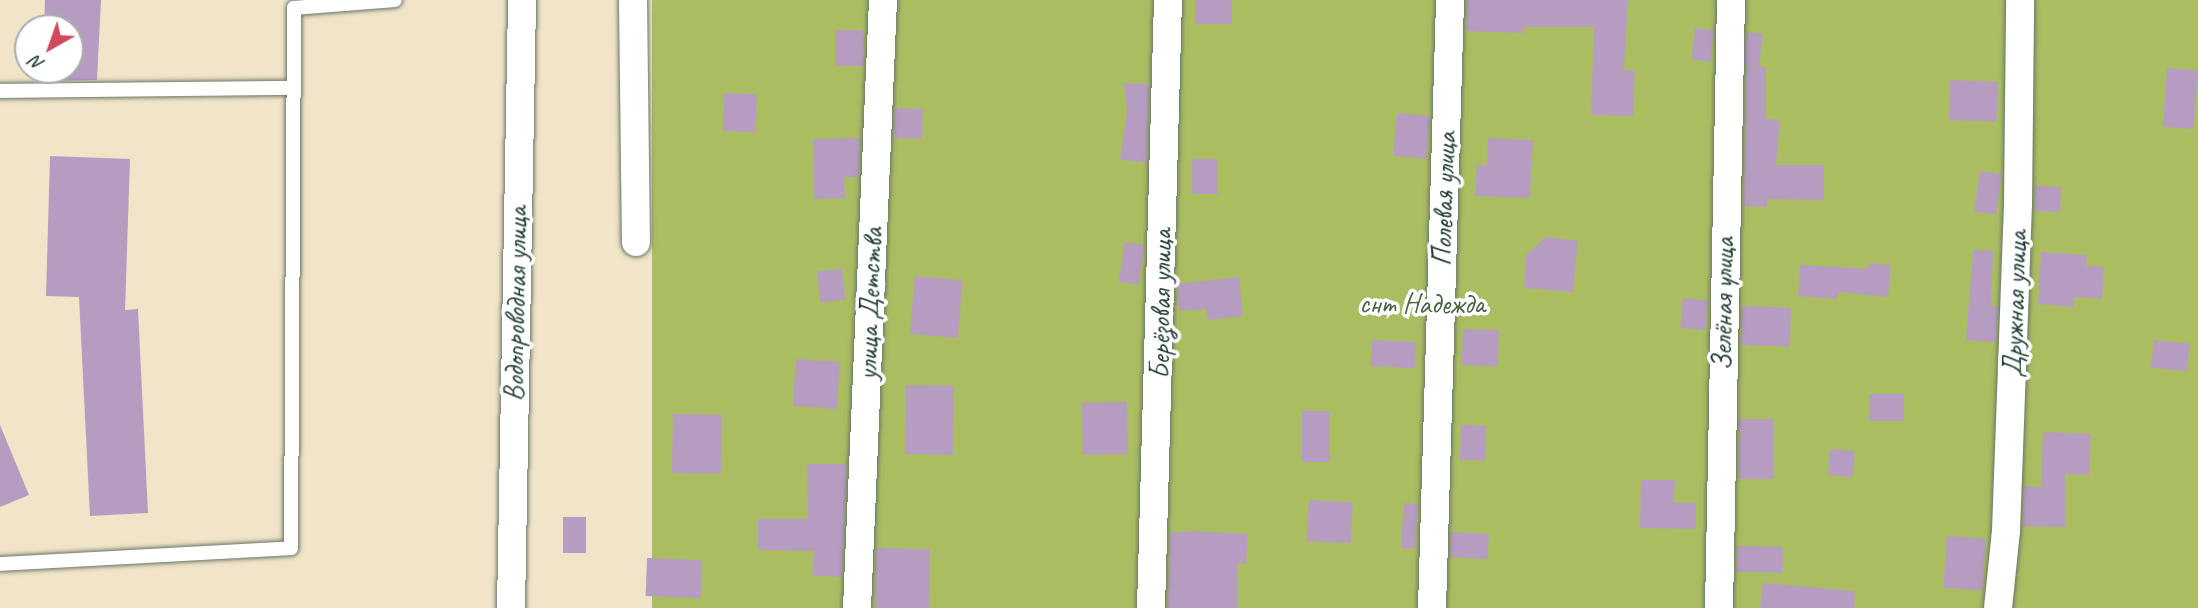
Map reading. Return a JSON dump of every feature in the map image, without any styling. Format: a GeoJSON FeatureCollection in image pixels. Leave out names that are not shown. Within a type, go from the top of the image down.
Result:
{"type":"FeatureCollection","features":[{"type":"Feature","properties":{"kind":"street","name":"Водопроводная улица"},"geometry":{"type":"LineString","coordinates":[[511,608],[522,0]]}},
{"type":"Feature","properties":{"kind":"street"},"geometry":{"type":"LineString","coordinates":[[633,0],[636,242]]}},
{"type":"Feature","properties":{"kind":"street","name":"улица Детства"},"geometry":{"type":"LineString","coordinates":[[858,608],[883,0]]}},
{"type":"Feature","properties":{"kind":"street","name":"Берёзовая улица"},"geometry":{"type":"LineString","coordinates":[[1152,608],[1168,0]]}},
{"type":"Feature","properties":{"kind":"street","name":"Полевая улица"},"geometry":{"type":"LineString","coordinates":[[1432,608],[1450,0]]}},
{"type":"Feature","properties":{"kind":"street","name":"Зелёная улица"},"geometry":{"type":"LineString","coordinates":[[1719,608],[1731,0]]}},
{"type":"Feature","properties":{"kind":"street","name":"Дружная улица"},"geometry":{"type":"LineString","coordinates":[[1998,608],[2006,531],[2015,286],[2020,0]]}},
{"type":"Feature","properties":{"kind":"lane"},"geometry":{"type":"LineString","coordinates":[[0,564],[291,548],[294,8],[395,0]]}},
{"type":"Feature","properties":{"kind":"lane"},"geometry":{"type":"LineString","coordinates":[[0,91],[293,88]]}},
{"type":"Feature","properties":{"kind":"green space","name":"снт Надежда"},"geometry":{"type":"Polygon","coordinates":[[[652,0],[2198,0],[2198,608],[652,608],[652,0]]]}},
{"type":"Feature","properties":{"kind":"building"},"geometry":{"type":"Polygon","coordinates":[[[45,0],[101,0],[97,80],[84,80],[84,14],[44,14],[45,0]]]}},
{"type":"Feature","properties":{"kind":"building"},"geometry":{"type":"Polygon","coordinates":[[[1195,0],[1232,0],[1232,24],[1195,24],[1195,0]]]}},
{"type":"Feature","properties":{"kind":"building"},"geometry":{"type":"Polygon","coordinates":[[[1467,0],[1628,0],[1624,70],[1635,71],[1633,116],[1591,115],[1594,27],[1524,27],[1524,33],[1466,31],[1467,0]]]}},
{"type":"Feature","properties":{"kind":"building"},"geometry":{"type":"Polygon","coordinates":[[[1695,28],[1714,30],[1711,62],[1692,60],[1695,28]]]}},
{"type":"Feature","properties":{"kind":"building"},"geometry":{"type":"Polygon","coordinates":[[[835,30],[863,30],[863,66],[835,66],[835,30]]]}},
{"type":"Feature","properties":{"kind":"building"},"geometry":{"type":"Polygon","coordinates":[[[1747,32],[1763,34],[1759,67],[1743,65],[1747,32]]]}},
{"type":"Feature","properties":{"kind":"building"},"geometry":{"type":"Polygon","coordinates":[[[1746,66],[1766,67],[1766,119],[1780,120],[1776,165],[1824,165],[1824,200],[1767,199],[1767,207],[1744,206],[1746,66]]]}},
{"type":"Feature","properties":{"kind":"building"},"geometry":{"type":"Polygon","coordinates":[[[2167,68],[2198,70],[2194,129],[2163,127],[2167,68]]]}},
{"type":"Feature","properties":{"kind":"building"},"geometry":{"type":"Polygon","coordinates":[[[1950,80],[1998,82],[1997,122],[1949,120],[1950,80]]]}},
{"type":"Feature","properties":{"kind":"building"},"geometry":{"type":"Polygon","coordinates":[[[1124,83],[1149,84],[1147,163],[1120,159],[1127,111],[1124,83]]]}},
{"type":"Feature","properties":{"kind":"building"},"geometry":{"type":"Polygon","coordinates":[[[724,93],[757,94],[756,132],[723,131],[724,93]]]}},
{"type":"Feature","properties":{"kind":"building"},"geometry":{"type":"Polygon","coordinates":[[[895,108],[923,109],[922,139],[894,138],[895,108]]]}},
{"type":"Feature","properties":{"kind":"building"},"geometry":{"type":"Polygon","coordinates":[[[1397,113],[1430,116],[1426,159],[1393,156],[1397,113]]]}},
{"type":"Feature","properties":{"kind":"building"},"geometry":{"type":"Polygon","coordinates":[[[860,138],[859,177],[844,177],[845,198],[814,199],[813,139],[860,138]]]}},
{"type":"Feature","properties":{"kind":"building"},"geometry":{"type":"Polygon","coordinates":[[[1488,138],[1533,140],[1530,198],[1475,196],[1477,165],[1487,165],[1488,138]]]}},
{"type":"Feature","properties":{"kind":"building"},"geometry":{"type":"Polygon","coordinates":[[[50,156],[130,159],[125,310],[138,309],[148,513],[90,516],[79,297],[46,296],[50,156]]]}},
{"type":"Feature","properties":{"kind":"building"},"geometry":{"type":"Polygon","coordinates":[[[1192,159],[1218,159],[1218,194],[1192,194],[1192,159]]]}},
{"type":"Feature","properties":{"kind":"building"},"geometry":{"type":"Polygon","coordinates":[[[1980,171],[2002,174],[1996,215],[1974,212],[1980,171]]]}},
{"type":"Feature","properties":{"kind":"building"},"geometry":{"type":"Polygon","coordinates":[[[2035,186],[2061,187],[2060,212],[2034,211],[2035,186]]]}},
{"type":"Feature","properties":{"kind":"building"},"geometry":{"type":"Polygon","coordinates":[[[1546,237],[1578,241],[1573,292],[1524,288],[1526,255],[1546,237]]]}},
{"type":"Feature","properties":{"kind":"building"},"geometry":{"type":"Polygon","coordinates":[[[1125,242],[1145,245],[1138,285],[1119,282],[1125,242]]]}},
{"type":"Feature","properties":{"kind":"building"},"geometry":{"type":"Polygon","coordinates":[[[1973,250],[1993,251],[1991,306],[1998,306],[1996,342],[1966,340],[1973,250]]]}},
{"type":"Feature","properties":{"kind":"building"},"geometry":{"type":"Polygon","coordinates":[[[2041,252],[2087,255],[2086,266],[2104,267],[2102,299],[2075,297],[2074,307],[2038,304],[2041,252]]]}},
{"type":"Feature","properties":{"kind":"building"},"geometry":{"type":"Polygon","coordinates":[[[1869,263],[1891,265],[1888,297],[1838,292],[1837,299],[1798,296],[1800,265],[1868,269],[1869,263]]]}},
{"type":"Feature","properties":{"kind":"building"},"geometry":{"type":"Polygon","coordinates":[[[842,269],[845,300],[820,302],[817,272],[842,269]]]}},
{"type":"Feature","properties":{"kind":"building"},"geometry":{"type":"Polygon","coordinates":[[[915,276],[963,280],[958,338],[910,334],[915,276]]]}},
{"type":"Feature","properties":{"kind":"building"},"geometry":{"type":"Polygon","coordinates":[[[1239,277],[1243,316],[1208,320],[1206,309],[1179,311],[1177,284],[1239,277]]]}},
{"type":"Feature","properties":{"kind":"building"},"geometry":{"type":"Polygon","coordinates":[[[1683,298],[1708,300],[1705,330],[1680,328],[1683,298]]]}},
{"type":"Feature","properties":{"kind":"building"},"geometry":{"type":"Polygon","coordinates":[[[1742,306],[1791,308],[1790,347],[1741,345],[1742,306]]]}},
{"type":"Feature","properties":{"kind":"building"},"geometry":{"type":"Polygon","coordinates":[[[1463,329],[1499,330],[1498,366],[1462,365],[1463,329]]]}},
{"type":"Feature","properties":{"kind":"building"},"geometry":{"type":"Polygon","coordinates":[[[1372,340],[1416,342],[1415,368],[1371,366],[1372,340]]]}},
{"type":"Feature","properties":{"kind":"building"},"geometry":{"type":"Polygon","coordinates":[[[2154,340],[2190,344],[2187,372],[2151,368],[2154,340]]]}},
{"type":"Feature","properties":{"kind":"building"},"geometry":{"type":"Polygon","coordinates":[[[796,359],[840,362],[837,409],[793,406],[796,359]]]}},
{"type":"Feature","properties":{"kind":"building"},"geometry":{"type":"Polygon","coordinates":[[[906,385],[954,386],[953,455],[905,454],[906,385]]]}},
{"type":"Feature","properties":{"kind":"building"},"geometry":{"type":"Polygon","coordinates":[[[1869,394],[1904,394],[1904,421],[1869,421],[1869,394]]]}},
{"type":"Feature","properties":{"kind":"building"},"geometry":{"type":"Polygon","coordinates":[[[1127,402],[1128,454],[1083,455],[1082,403],[1127,402]]]}},
{"type":"Feature","properties":{"kind":"building"},"geometry":{"type":"Polygon","coordinates":[[[1302,411],[1330,411],[1330,462],[1302,462],[1302,411]]]}},
{"type":"Feature","properties":{"kind":"building"},"geometry":{"type":"Polygon","coordinates":[[[673,414],[722,415],[721,474],[672,473],[673,414]]]}},
{"type":"Feature","properties":{"kind":"building"},"geometry":{"type":"Polygon","coordinates":[[[1739,419],[1773,419],[1773,479],[1739,479],[1739,419]]]}},
{"type":"Feature","properties":{"kind":"building"},"geometry":{"type":"Polygon","coordinates":[[[0,425],[29,495],[0,507],[0,425]]]}},
{"type":"Feature","properties":{"kind":"building"},"geometry":{"type":"Polygon","coordinates":[[[1461,425],[1486,426],[1485,461],[1460,460],[1461,425]]]}},
{"type":"Feature","properties":{"kind":"building"},"geometry":{"type":"Polygon","coordinates":[[[2043,432],[2091,434],[2089,475],[2065,474],[2065,527],[2023,526],[2024,486],[2041,487],[2043,432]]]}},
{"type":"Feature","properties":{"kind":"building"},"geometry":{"type":"Polygon","coordinates":[[[1830,449],[1855,451],[1853,477],[1828,475],[1830,449]]]}},
{"type":"Feature","properties":{"kind":"building"},"geometry":{"type":"Polygon","coordinates":[[[807,464],[847,464],[842,577],[812,575],[814,551],[758,550],[758,519],[808,519],[807,464]]]}},
{"type":"Feature","properties":{"kind":"building"},"geometry":{"type":"Polygon","coordinates":[[[1641,480],[1675,480],[1674,503],[1696,503],[1696,529],[1640,528],[1641,480]]]}},
{"type":"Feature","properties":{"kind":"building"},"geometry":{"type":"Polygon","coordinates":[[[1309,500],[1353,502],[1351,543],[1307,541],[1309,500]]]}},
{"type":"Feature","properties":{"kind":"building"},"geometry":{"type":"Polygon","coordinates":[[[1404,503],[1418,504],[1415,549],[1401,548],[1404,503]]]}},
{"type":"Feature","properties":{"kind":"building"},"geometry":{"type":"Polygon","coordinates":[[[563,517],[586,517],[586,553],[563,553],[563,517]]]}},
{"type":"Feature","properties":{"kind":"building"},"geometry":{"type":"Polygon","coordinates":[[[1194,531],[1248,534],[1246,564],[1237,563],[1237,608],[1168,608],[1170,533],[1194,531]]]}},
{"type":"Feature","properties":{"kind":"building"},"geometry":{"type":"Polygon","coordinates":[[[1451,532],[1489,534],[1488,559],[1450,557],[1451,532]]]}},
{"type":"Feature","properties":{"kind":"building"},"geometry":{"type":"Polygon","coordinates":[[[1947,536],[1986,539],[1982,591],[1943,588],[1947,536]]]}},
{"type":"Feature","properties":{"kind":"building"},"geometry":{"type":"Polygon","coordinates":[[[1737,546],[1783,547],[1783,573],[1737,572],[1737,546]]]}},
{"type":"Feature","properties":{"kind":"building"},"geometry":{"type":"Polygon","coordinates":[[[876,548],[930,549],[929,608],[875,608],[876,548]]]}},
{"type":"Feature","properties":{"kind":"building"},"geometry":{"type":"Polygon","coordinates":[[[647,558],[702,560],[701,598],[646,596],[647,558]]]}},
{"type":"Feature","properties":{"kind":"building"},"geometry":{"type":"Polygon","coordinates":[[[1763,583],[1855,591],[1854,608],[1760,608],[1763,583]]]}}]}
